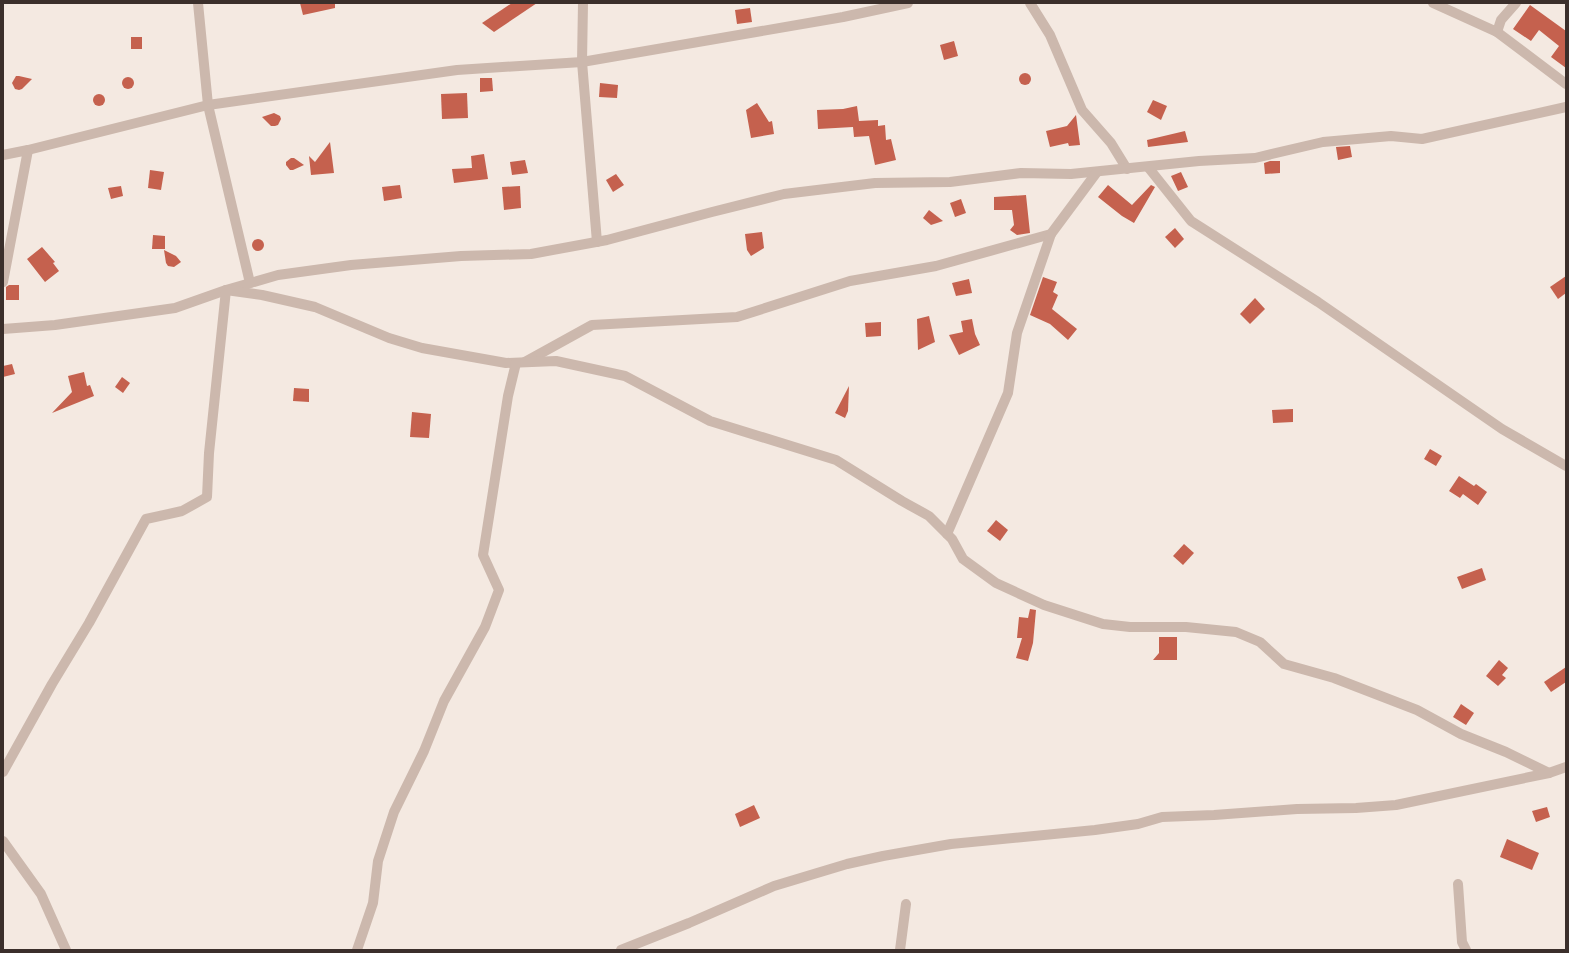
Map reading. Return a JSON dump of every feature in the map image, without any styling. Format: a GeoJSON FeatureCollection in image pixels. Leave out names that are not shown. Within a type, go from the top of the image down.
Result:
{"type":"FeatureCollection","features":[{"type":"Feature","properties":{"kind":"street"},"geometry":{"type":"LineString","coordinates":[[198,3],[208,105],[250,283]]}},
{"type":"Feature","properties":{"kind":"street"},"geometry":{"type":"LineString","coordinates":[[583,3],[582,62],[597,242]]}},
{"type":"Feature","properties":{"kind":"street"},"geometry":{"type":"LineString","coordinates":[[3,155],[208,105],[457,70],[582,62],[843,16],[908,3]]}},
{"type":"Feature","properties":{"kind":"street"},"geometry":{"type":"LineString","coordinates":[[1030,3],[1050,35],[1082,110],[1111,143],[1127,169]]}},
{"type":"Feature","properties":{"kind":"street"},"geometry":{"type":"LineString","coordinates":[[1433,3],[1497,32],[1566,84]]}},
{"type":"Feature","properties":{"kind":"street"},"geometry":{"type":"LineString","coordinates":[[1497,32],[1501,20],[1516,3]]}},
{"type":"Feature","properties":{"kind":"street"},"geometry":{"type":"LineString","coordinates":[[3,329],[56,325],[175,308],[226,290],[278,275],[351,265],[462,256],[530,254],[597,242],[784,194],[875,183],[950,182],[1021,173],[1071,174],[1199,161],[1255,158],[1323,142],[1392,136],[1422,139],[1566,107]]}},
{"type":"Feature","properties":{"kind":"street"},"geometry":{"type":"LineString","coordinates":[[3,282],[28,150]]}},
{"type":"Feature","properties":{"kind":"street"},"geometry":{"type":"LineString","coordinates":[[1148,166],[1191,221],[1318,302],[1502,429],[1566,466]]}},
{"type":"Feature","properties":{"kind":"street"},"geometry":{"type":"LineString","coordinates":[[948,534],[1008,393],[1017,333],[1052,234],[1097,172]]}},
{"type":"Feature","properties":{"kind":"street"},"geometry":{"type":"LineString","coordinates":[[357,950],[373,903],[378,861],[394,812],[424,751],[444,701],[485,627],[499,590],[484,555],[508,396],[520,363],[592,325],[736,317],[850,281],[936,266],[1052,234]]}},
{"type":"Feature","properties":{"kind":"street"},"geometry":{"type":"LineString","coordinates":[[226,290],[262,295],[315,307],[389,338],[422,348],[506,363],[556,361],[625,376],[710,421],[836,460],[929,516],[952,539],[963,559],[996,583],[1044,605],[1103,624],[1130,627],[1186,627],[1236,632],[1260,642],[1284,664],[1334,678],[1417,710],[1461,734],[1506,752],[1549,773]]}},
{"type":"Feature","properties":{"kind":"street"},"geometry":{"type":"LineString","coordinates":[[3,772],[52,684],[90,623],[146,519],[182,511],[207,497],[210,445],[226,290]]}},
{"type":"Feature","properties":{"kind":"street"},"geometry":{"type":"LineString","coordinates":[[621,950],[689,923],[774,886],[847,864],[883,856],[951,844],[1095,830],[1138,824],[1162,817],[1396,805],[1549,773],[1566,767]]}},
{"type":"Feature","properties":{"kind":"street"},"geometry":{"type":"LineString","coordinates":[[3,841],[41,894],[66,950]]}},
{"type":"Feature","properties":{"kind":"street"},"geometry":{"type":"LineString","coordinates":[[1458,884],[1462,942],[1466,950]]}},
{"type":"Feature","properties":{"kind":"street"},"geometry":{"type":"LineString","coordinates":[[900,950],[906,904]]}},
{"type":"Feature","properties":{"kind":"building"},"geometry":{"type":"Polygon","coordinates":[[[300,3],[335,3],[335,8],[303,15],[300,3]]]}},
{"type":"Feature","properties":{"kind":"building"},"geometry":{"type":"Polygon","coordinates":[[[512,3],[537,3],[494,32],[482,23],[512,3]]]}},
{"type":"Feature","properties":{"kind":"building"},"geometry":{"type":"Polygon","coordinates":[[[1530,5],[1566,31],[1566,68],[1551,57],[1559,46],[1539,30],[1531,41],[1513,29],[1530,5]]]}},
{"type":"Feature","properties":{"kind":"building"},"geometry":{"type":"Polygon","coordinates":[[[750,8],[752,22],[737,24],[735,10],[750,8]]]}},
{"type":"Feature","properties":{"kind":"building"},"geometry":{"type":"Polygon","coordinates":[[[131,37],[142,37],[142,49],[131,49],[131,37]]]}},
{"type":"Feature","properties":{"kind":"building"},"geometry":{"type":"Polygon","coordinates":[[[954,41],[958,56],[944,60],[940,45],[954,41]]]}},
{"type":"Feature","properties":{"kind":"building"},"geometry":{"type":"Polygon","coordinates":[[[1025,73],[1029,75],[1031,79],[1029,83],[1025,85],[1021,83],[1019,79],[1021,75],[1025,73]]]}},
{"type":"Feature","properties":{"kind":"building"},"geometry":{"type":"Polygon","coordinates":[[[16,76],[32,79],[19,90],[15,89],[12,83],[16,76]]]}},
{"type":"Feature","properties":{"kind":"building"},"geometry":{"type":"Polygon","coordinates":[[[128,77],[132,79],[134,83],[132,87],[128,89],[124,87],[122,83],[124,79],[128,77]]]}},
{"type":"Feature","properties":{"kind":"building"},"geometry":{"type":"Polygon","coordinates":[[[480,78],[492,78],[493,91],[480,92],[480,78]]]}},
{"type":"Feature","properties":{"kind":"building"},"geometry":{"type":"Polygon","coordinates":[[[600,83],[618,85],[617,98],[599,97],[600,83]]]}},
{"type":"Feature","properties":{"kind":"building"},"geometry":{"type":"Polygon","coordinates":[[[467,93],[468,118],[442,119],[441,94],[467,93]]]}},
{"type":"Feature","properties":{"kind":"building"},"geometry":{"type":"Polygon","coordinates":[[[97,94],[101,94],[105,100],[101,106],[97,106],[93,102],[93,98],[97,94]]]}},
{"type":"Feature","properties":{"kind":"building"},"geometry":{"type":"Polygon","coordinates":[[[1153,100],[1167,106],[1161,120],[1147,112],[1153,100]]]}},
{"type":"Feature","properties":{"kind":"building"},"geometry":{"type":"Polygon","coordinates":[[[757,103],[769,122],[772,121],[774,134],[751,138],[746,110],[757,103]]]}},
{"type":"Feature","properties":{"kind":"building"},"geometry":{"type":"Polygon","coordinates":[[[857,106],[859,121],[878,120],[878,126],[885,125],[886,140],[891,139],[896,160],[875,165],[869,136],[854,137],[853,127],[818,129],[817,110],[843,109],[857,106]]]}},
{"type":"Feature","properties":{"kind":"building"},"geometry":{"type":"Polygon","coordinates":[[[274,113],[280,116],[281,119],[278,125],[271,126],[262,117],[274,113]]]}},
{"type":"Feature","properties":{"kind":"building"},"geometry":{"type":"Polygon","coordinates":[[[1076,115],[1080,145],[1069,146],[1068,143],[1050,147],[1046,131],[1067,126],[1076,115]]]}},
{"type":"Feature","properties":{"kind":"building"},"geometry":{"type":"Polygon","coordinates":[[[1185,131],[1188,142],[1148,147],[1147,140],[1185,131]]]}},
{"type":"Feature","properties":{"kind":"building"},"geometry":{"type":"Polygon","coordinates":[[[330,142],[334,173],[311,175],[309,156],[315,162],[330,142]]]}},
{"type":"Feature","properties":{"kind":"building"},"geometry":{"type":"Polygon","coordinates":[[[1350,146],[1352,157],[1338,160],[1336,147],[1350,146]]]}},
{"type":"Feature","properties":{"kind":"building"},"geometry":{"type":"Polygon","coordinates":[[[484,154],[488,179],[454,183],[452,169],[472,168],[471,156],[484,154]]]}},
{"type":"Feature","properties":{"kind":"building"},"geometry":{"type":"Polygon","coordinates":[[[291,158],[294,158],[304,165],[290,170],[286,165],[286,162],[291,158]]]}},
{"type":"Feature","properties":{"kind":"building"},"geometry":{"type":"Polygon","coordinates":[[[525,160],[528,173],[512,175],[510,162],[525,160]]]}},
{"type":"Feature","properties":{"kind":"building"},"geometry":{"type":"Polygon","coordinates":[[[1270,161],[1280,161],[1280,173],[1265,174],[1264,163],[1270,161]]]}},
{"type":"Feature","properties":{"kind":"building"},"geometry":{"type":"Polygon","coordinates":[[[150,170],[164,172],[161,190],[148,188],[150,170]]]}},
{"type":"Feature","properties":{"kind":"building"},"geometry":{"type":"Polygon","coordinates":[[[1181,172],[1188,187],[1178,191],[1171,176],[1181,172]]]}},
{"type":"Feature","properties":{"kind":"building"},"geometry":{"type":"Polygon","coordinates":[[[616,174],[624,185],[613,192],[606,180],[616,174]]]}},
{"type":"Feature","properties":{"kind":"building"},"geometry":{"type":"Polygon","coordinates":[[[400,185],[402,198],[384,201],[382,187],[400,185]]]}},
{"type":"Feature","properties":{"kind":"building"},"geometry":{"type":"Polygon","coordinates":[[[1108,185],[1132,205],[1151,185],[1155,187],[1134,223],[1122,216],[1098,197],[1108,185]]]}},
{"type":"Feature","properties":{"kind":"building"},"geometry":{"type":"Polygon","coordinates":[[[121,186],[123,196],[111,199],[108,188],[121,186]]]}},
{"type":"Feature","properties":{"kind":"building"},"geometry":{"type":"Polygon","coordinates":[[[520,186],[521,208],[504,210],[502,187],[520,186]]]}},
{"type":"Feature","properties":{"kind":"building"},"geometry":{"type":"Polygon","coordinates":[[[1026,195],[1030,233],[1017,235],[1010,230],[1014,225],[1012,210],[994,210],[994,197],[1026,195]]]}},
{"type":"Feature","properties":{"kind":"building"},"geometry":{"type":"Polygon","coordinates":[[[961,199],[966,213],[955,217],[950,203],[961,199]]]}},
{"type":"Feature","properties":{"kind":"building"},"geometry":{"type":"Polygon","coordinates":[[[929,210],[943,221],[931,225],[923,218],[929,210]]]}},
{"type":"Feature","properties":{"kind":"building"},"geometry":{"type":"Polygon","coordinates":[[[1175,228],[1184,239],[1175,248],[1165,237],[1175,228]]]}},
{"type":"Feature","properties":{"kind":"building"},"geometry":{"type":"Polygon","coordinates":[[[762,232],[764,248],[751,256],[747,250],[745,234],[762,232]]]}},
{"type":"Feature","properties":{"kind":"building"},"geometry":{"type":"Polygon","coordinates":[[[153,235],[165,236],[165,249],[152,249],[153,235]]]}},
{"type":"Feature","properties":{"kind":"building"},"geometry":{"type":"Polygon","coordinates":[[[258,239],[262,241],[264,245],[262,249],[258,251],[254,249],[252,245],[254,241],[258,239]]]}},
{"type":"Feature","properties":{"kind":"building"},"geometry":{"type":"Polygon","coordinates":[[[42,247],[55,262],[53,263],[59,271],[45,282],[27,259],[42,247]]]}},
{"type":"Feature","properties":{"kind":"building"},"geometry":{"type":"Polygon","coordinates":[[[164,250],[176,256],[181,262],[174,267],[168,266],[166,263],[164,250]]]}},
{"type":"Feature","properties":{"kind":"building"},"geometry":{"type":"Polygon","coordinates":[[[1566,276],[1566,293],[1558,299],[1550,287],[1566,276]]]}},
{"type":"Feature","properties":{"kind":"building"},"geometry":{"type":"Polygon","coordinates":[[[1043,277],[1057,282],[1053,292],[1058,295],[1052,309],[1077,329],[1068,340],[1050,324],[1030,315],[1043,277]]]}},
{"type":"Feature","properties":{"kind":"building"},"geometry":{"type":"Polygon","coordinates":[[[969,279],[972,293],[956,296],[952,283],[969,279]]]}},
{"type":"Feature","properties":{"kind":"building"},"geometry":{"type":"Polygon","coordinates":[[[9,285],[19,285],[19,300],[6,300],[6,287],[9,285]]]}},
{"type":"Feature","properties":{"kind":"building"},"geometry":{"type":"Polygon","coordinates":[[[1255,298],[1265,309],[1250,324],[1240,314],[1255,298]]]}},
{"type":"Feature","properties":{"kind":"building"},"geometry":{"type":"Polygon","coordinates":[[[929,316],[935,342],[918,350],[917,319],[929,316]]]}},
{"type":"Feature","properties":{"kind":"building"},"geometry":{"type":"Polygon","coordinates":[[[972,319],[975,334],[980,345],[959,355],[949,335],[963,332],[961,321],[972,319]]]}},
{"type":"Feature","properties":{"kind":"building"},"geometry":{"type":"Polygon","coordinates":[[[881,322],[881,336],[866,337],[865,323],[881,322]]]}},
{"type":"Feature","properties":{"kind":"building"},"geometry":{"type":"Polygon","coordinates":[[[12,364],[15,374],[3,377],[3,366],[12,364]]]}},
{"type":"Feature","properties":{"kind":"building"},"geometry":{"type":"Polygon","coordinates":[[[84,372],[87,386],[90,385],[94,396],[52,413],[72,392],[68,376],[84,372]]]}},
{"type":"Feature","properties":{"kind":"building"},"geometry":{"type":"Polygon","coordinates":[[[122,377],[130,383],[123,393],[115,387],[122,377]]]}},
{"type":"Feature","properties":{"kind":"building"},"geometry":{"type":"Polygon","coordinates":[[[849,386],[848,411],[845,418],[835,413],[849,386]]]}},
{"type":"Feature","properties":{"kind":"building"},"geometry":{"type":"Polygon","coordinates":[[[294,388],[309,389],[309,402],[293,401],[294,388]]]}},
{"type":"Feature","properties":{"kind":"building"},"geometry":{"type":"Polygon","coordinates":[[[1293,409],[1293,422],[1273,423],[1272,410],[1293,409]]]}},
{"type":"Feature","properties":{"kind":"building"},"geometry":{"type":"Polygon","coordinates":[[[412,412],[431,414],[429,438],[410,437],[412,412]]]}},
{"type":"Feature","properties":{"kind":"building"},"geometry":{"type":"Polygon","coordinates":[[[1430,449],[1442,456],[1436,466],[1424,459],[1430,449]]]}},
{"type":"Feature","properties":{"kind":"building"},"geometry":{"type":"Polygon","coordinates":[[[1459,476],[1474,486],[1476,484],[1487,492],[1478,505],[1463,494],[1460,498],[1449,491],[1459,476]]]}},
{"type":"Feature","properties":{"kind":"building"},"geometry":{"type":"Polygon","coordinates":[[[996,520],[1008,530],[1000,541],[987,531],[996,520]]]}},
{"type":"Feature","properties":{"kind":"building"},"geometry":{"type":"Polygon","coordinates":[[[1184,544],[1194,553],[1183,565],[1173,556],[1184,544]]]}},
{"type":"Feature","properties":{"kind":"building"},"geometry":{"type":"Polygon","coordinates":[[[1482,568],[1486,580],[1462,589],[1457,577],[1482,568]]]}},
{"type":"Feature","properties":{"kind":"building"},"geometry":{"type":"Polygon","coordinates":[[[1030,609],[1036,610],[1033,643],[1028,661],[1016,658],[1022,638],[1017,638],[1019,617],[1028,618],[1030,609]]]}},
{"type":"Feature","properties":{"kind":"building"},"geometry":{"type":"Polygon","coordinates":[[[1159,637],[1177,637],[1177,660],[1153,660],[1159,653],[1159,637]]]}},
{"type":"Feature","properties":{"kind":"building"},"geometry":{"type":"Polygon","coordinates":[[[1499,660],[1508,668],[1502,675],[1506,678],[1498,686],[1486,676],[1499,660]]]}},
{"type":"Feature","properties":{"kind":"building"},"geometry":{"type":"Polygon","coordinates":[[[1566,667],[1566,682],[1551,692],[1544,682],[1566,667]]]}},
{"type":"Feature","properties":{"kind":"building"},"geometry":{"type":"Polygon","coordinates":[[[1461,704],[1474,713],[1466,725],[1453,717],[1461,704]]]}},
{"type":"Feature","properties":{"kind":"building"},"geometry":{"type":"Polygon","coordinates":[[[754,805],[760,818],[740,827],[735,814],[754,805]]]}},
{"type":"Feature","properties":{"kind":"building"},"geometry":{"type":"Polygon","coordinates":[[[1547,807],[1550,817],[1536,822],[1532,811],[1547,807]]]}},
{"type":"Feature","properties":{"kind":"building"},"geometry":{"type":"Polygon","coordinates":[[[1507,839],[1539,853],[1532,870],[1500,857],[1507,839]]]}}]}
